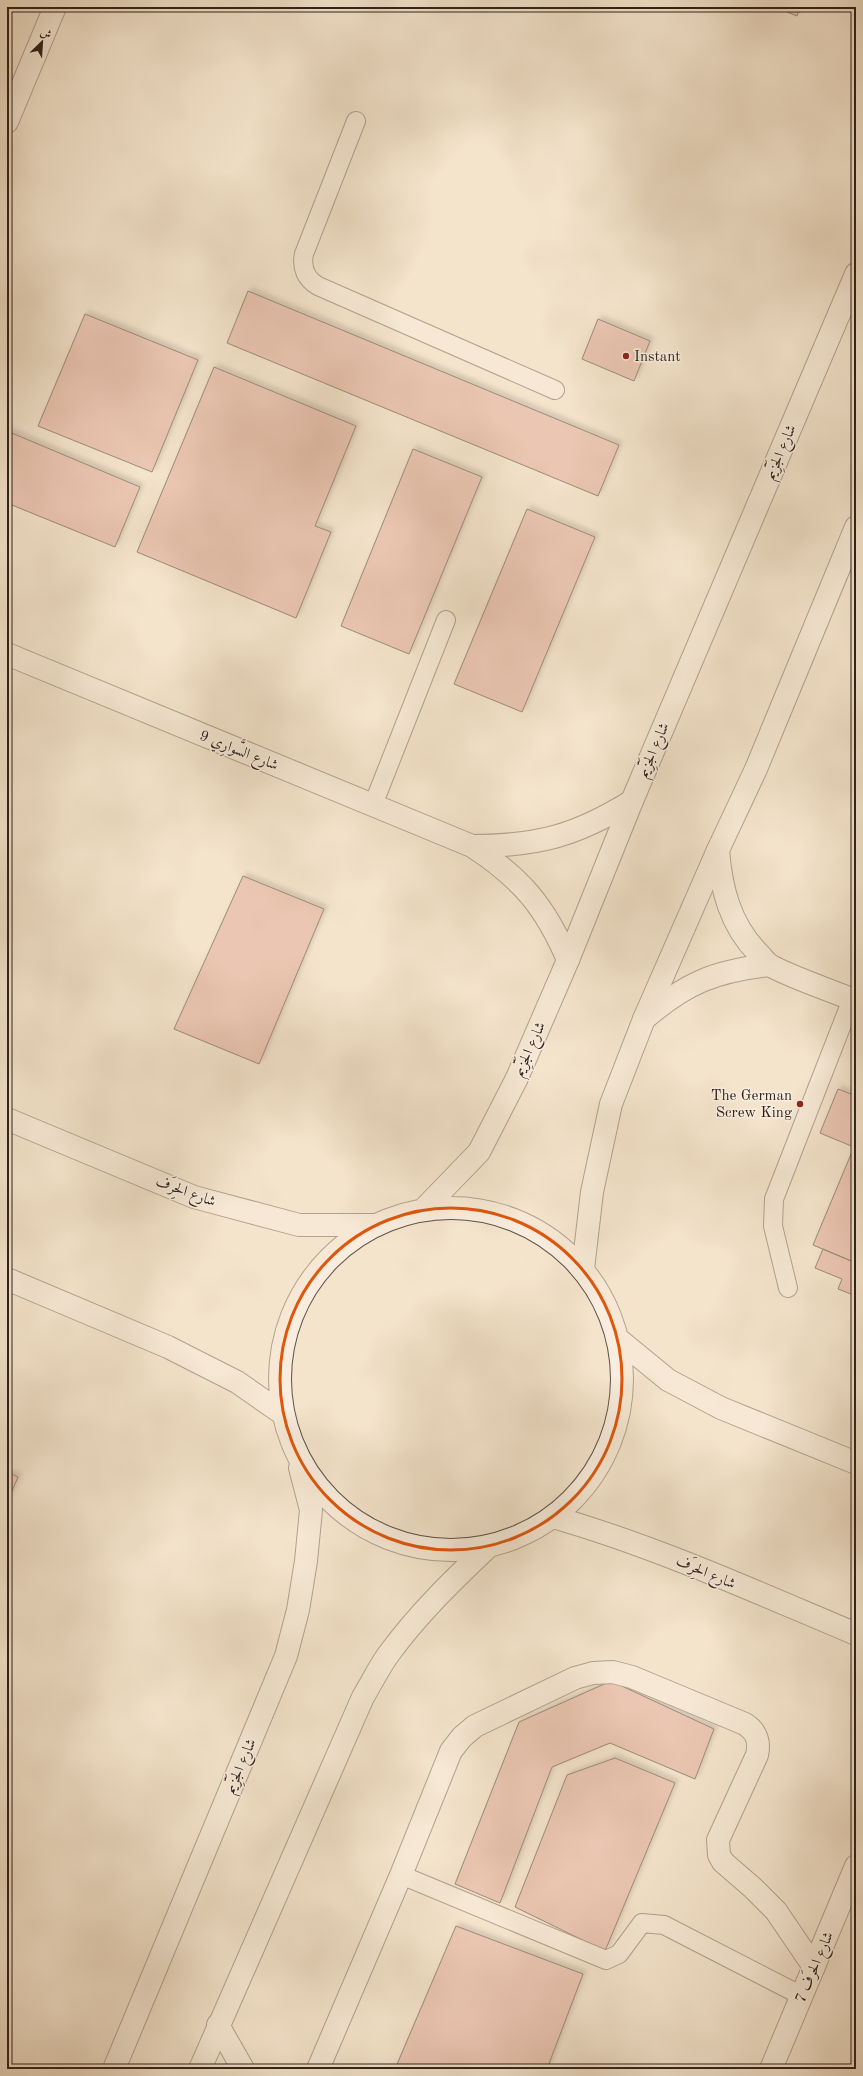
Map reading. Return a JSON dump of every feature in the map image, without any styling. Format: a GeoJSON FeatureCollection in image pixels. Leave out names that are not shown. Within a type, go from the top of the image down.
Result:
{"type":"FeatureCollection","features":[{"type":"Feature","properties":{"kind":"street"},"geometry":{"type":"LineString","coordinates":[[7,122],[55,7]]}},
{"type":"Feature","properties":{"kind":"street","name":"شارع الجَزِّيم"},"geometry":{"type":"LineString","coordinates":[[424,1209],[478,1152],[517,1078],[568,960],[632,801],[856,274]]}},
{"type":"Feature","properties":{"kind":"street"},"geometry":{"type":"LineString","coordinates":[[584,1269],[592,1192],[611,1104],[644,1019],[718,850],[756,770],[856,527]]}},
{"type":"Feature","properties":{"kind":"street","name":"شارع السَّوارِي 9"},"geometry":{"type":"LineString","coordinates":[[7,654],[472,846],[497,862],[520,883],[540,906],[556,932],[568,960]]}},
{"type":"Feature","properties":{"kind":"street","name":"شارع السَّوارِي 9"},"geometry":{"type":"LineString","coordinates":[[472,846],[506,846],[533,843],[572,833],[603,819],[632,801]]}},
{"type":"Feature","properties":{"kind":"street"},"geometry":{"type":"LineString","coordinates":[[718,850],[720,876],[726,901],[737,925],[751,947],[770,965],[854,1000]]}},
{"type":"Feature","properties":{"kind":"street"},"geometry":{"type":"LineString","coordinates":[[644,1019],[665,1001],[689,986],[715,975],[742,968],[770,965]]}},
{"type":"Feature","properties":{"kind":"street","name":"شارع الحِرَف"},"geometry":{"type":"LineString","coordinates":[[7,1119],[194,1197],[299,1225],[374,1225]]}},
{"type":"Feature","properties":{"kind":"street"},"geometry":{"type":"LineString","coordinates":[[468,1208],[512,1218],[551,1239],[584,1269],[605,1302],[618,1338],[623,1388],[613,1438],[589,1482],[554,1517],[523,1535],[489,1546],[451,1550],[412,1545],[376,1532],[338,1506],[317,1484],[296,1451],[283,1414],[279,1377],[284,1340],[296,1304],[316,1272],[342,1246],[374,1225],[398,1215],[424,1209],[468,1208]]}},
{"type":"Feature","properties":{"kind":"street"},"geometry":{"type":"LineString","coordinates":[[7,1279],[168,1347],[237,1382],[283,1414]]}},
{"type":"Feature","properties":{"kind":"street"},"geometry":{"type":"LineString","coordinates":[[618,1338],[668,1380],[714,1404],[856,1463]]}},
{"type":"Feature","properties":{"kind":"street","name":"شارع الجَزِّيم"},"geometry":{"type":"LineString","coordinates":[[114,2069],[286,1656],[301,1589],[311,1510],[296,1451]]}},
{"type":"Feature","properties":{"kind":"street","name":"شارع الحِرَف"},"geometry":{"type":"LineString","coordinates":[[554,1517],[602,1531],[662,1554],[856,1634]]}},
{"type":"Feature","properties":{"kind":"street"},"geometry":{"type":"LineString","coordinates":[[200,2069],[363,1697],[387,1656],[413,1624],[444,1588],[489,1546]]}},
{"type":"Feature","properties":{"kind":"street"},"geometry":{"type":"LineString","coordinates":[[318,2069],[401,1875],[451,1751],[462,1737],[475,1726],[575,1678],[593,1672],[613,1672],[632,1677],[745,1724],[752,1729],[757,1737],[759,1746],[757,1755],[718,1840],[718,1855],[723,1862],[754,1888],[776,1911],[814,1967]]}},
{"type":"Feature","properties":{"kind":"street","name":"شارع الحرَف 7"},"geometry":{"type":"LineString","coordinates":[[771,2069],[856,1866]]}},
{"type":"Feature","properties":{"kind":"street"},"geometry":{"type":"LineString","coordinates":[[218,2025],[244,2068]]}},
{"type":"Feature","properties":{"kind":"lane"},"geometry":{"type":"LineString","coordinates":[[356,121],[304,254],[303,261],[307,276],[318,286],[555,390]]}},
{"type":"Feature","properties":{"kind":"lane"},"geometry":{"type":"LineString","coordinates":[[373,805],[446,620]]}},
{"type":"Feature","properties":{"kind":"lane"},"geometry":{"type":"LineString","coordinates":[[788,1288],[773,1226],[774,1199],[854,1000]]}},
{"type":"Feature","properties":{"kind":"lane"},"geometry":{"type":"LineString","coordinates":[[401,1875],[606,1960],[619,1954],[642,1923],[664,1925],[802,1996]]}},
{"type":"Feature","properties":{"kind":"highlighted area"},"geometry":{"type":"Polygon","coordinates":[[[468,1208],[512,1218],[551,1239],[583,1269],[605,1302],[618,1339],[623,1389],[613,1438],[589,1482],[553,1517],[523,1535],[489,1546],[451,1550],[412,1545],[376,1532],[343,1512],[317,1484],[296,1451],[283,1414],[279,1377],[284,1340],[296,1304],[316,1273],[342,1246],[374,1225],[424,1209],[468,1208]]]}},
{"type":"Feature","properties":{"kind":"building"},"geometry":{"type":"Polygon","coordinates":[[[775,7],[800,7],[797,16],[775,7]]]}},
{"type":"Feature","properties":{"kind":"building"},"geometry":{"type":"Polygon","coordinates":[[[248,291],[619,445],[598,496],[227,343],[248,291]]]}},
{"type":"Feature","properties":{"kind":"building"},"geometry":{"type":"Polygon","coordinates":[[[85,314],[198,360],[152,472],[38,426],[85,314]]]}},
{"type":"Feature","properties":{"kind":"building"},"geometry":{"type":"Polygon","coordinates":[[[598,319],[650,341],[634,381],[582,359],[598,319]]]}},
{"type":"Feature","properties":{"kind":"building"},"geometry":{"type":"Polygon","coordinates":[[[214,367],[356,426],[315,526],[331,532],[296,618],[137,552],[214,367]]]}},
{"type":"Feature","properties":{"kind":"building"},"geometry":{"type":"Polygon","coordinates":[[[7,431],[140,487],[115,547],[7,503],[7,431]]]}},
{"type":"Feature","properties":{"kind":"building"},"geometry":{"type":"Polygon","coordinates":[[[413,449],[482,477],[409,654],[341,626],[413,449]]]}},
{"type":"Feature","properties":{"kind":"building"},"geometry":{"type":"Polygon","coordinates":[[[527,509],[595,537],[522,712],[454,684],[527,509]]]}},
{"type":"Feature","properties":{"kind":"building"},"geometry":{"type":"Polygon","coordinates":[[[243,876],[324,909],[259,1064],[174,1029],[243,876]]]}},
{"type":"Feature","properties":{"kind":"building"},"geometry":{"type":"Polygon","coordinates":[[[838,1089],[856,1096],[856,1148],[820,1133],[838,1089]]]}},
{"type":"Feature","properties":{"kind":"building"},"geometry":{"type":"Polygon","coordinates":[[[854,1147],[856,1148],[856,1263],[813,1245],[854,1147]]]}},
{"type":"Feature","properties":{"kind":"building"},"geometry":{"type":"Polygon","coordinates":[[[823,1249],[856,1263],[856,1296],[838,1289],[842,1279],[815,1268],[823,1249]]]}},
{"type":"Feature","properties":{"kind":"building"},"geometry":{"type":"Polygon","coordinates":[[[7,1472],[18,1477],[7,1502],[7,1472]]]}},
{"type":"Feature","properties":{"kind":"building"},"geometry":{"type":"Polygon","coordinates":[[[611,1681],[714,1729],[695,1779],[610,1743],[552,1767],[500,1903],[455,1884],[519,1722],[611,1681]]]}},
{"type":"Feature","properties":{"kind":"building"},"geometry":{"type":"Polygon","coordinates":[[[615,1758],[675,1783],[605,1951],[515,1907],[567,1775],[615,1758]]]}},
{"type":"Feature","properties":{"kind":"building"},"geometry":{"type":"Polygon","coordinates":[[[456,1926],[583,1974],[547,2069],[395,2069],[456,1926]]]}},
{"type":"Feature","properties":{"kind":"place","name":"Instant"},"geometry":{"type":"Point","coordinates":[626,356]}},
{"type":"Feature","properties":{"kind":"place","name":"The German Screw King"},"geometry":{"type":"Point","coordinates":[800,1104]}}]}
